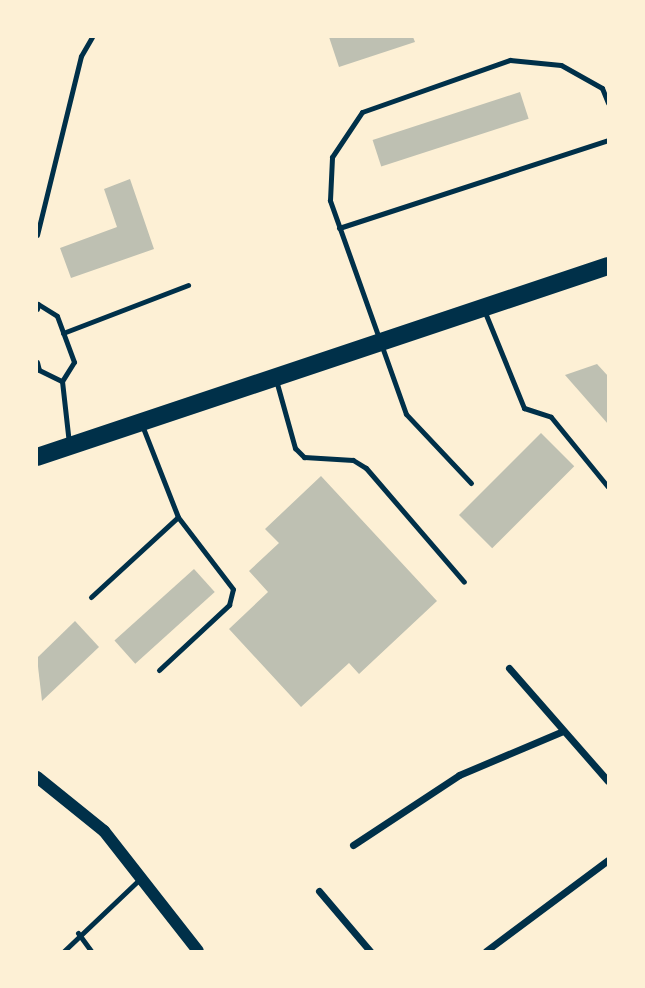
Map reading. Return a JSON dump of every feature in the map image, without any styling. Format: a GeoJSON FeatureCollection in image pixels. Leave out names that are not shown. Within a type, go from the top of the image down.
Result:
{"type":"FeatureCollection","features":[{"type":"Feature","properties":{"kind":"main road"},"geometry":{"type":"LineString","coordinates":[[37,457],[608,265]]}},
{"type":"Feature","properties":{"kind":"street"},"geometry":{"type":"LineString","coordinates":[[509,668],[608,780]]}},
{"type":"Feature","properties":{"kind":"street"},"geometry":{"type":"LineString","coordinates":[[353,845],[459,775],[563,731]]}},
{"type":"Feature","properties":{"kind":"street"},"geometry":{"type":"LineString","coordinates":[[40,783],[144,876],[198,951]]}},
{"type":"Feature","properties":{"kind":"street"},"geometry":{"type":"LineString","coordinates":[[486,951],[608,860]]}},
{"type":"Feature","properties":{"kind":"street"},"geometry":{"type":"LineString","coordinates":[[319,891],[370,951]]}},
{"type":"Feature","properties":{"kind":"lane"},"geometry":{"type":"LineString","coordinates":[[37,235],[81,56],[92,37]]}},
{"type":"Feature","properties":{"kind":"lane"},"geometry":{"type":"LineString","coordinates":[[471,483],[406,414],[339,228],[327,178],[339,139],[362,112],[534,58],[588,78],[608,103]]}},
{"type":"Feature","properties":{"kind":"lane"},"geometry":{"type":"LineString","coordinates":[[339,228],[608,140]]}},
{"type":"Feature","properties":{"kind":"lane"},"geometry":{"type":"LineString","coordinates":[[63,333],[188,285]]}},
{"type":"Feature","properties":{"kind":"lane"},"geometry":{"type":"LineString","coordinates":[[37,303],[57,316],[74,362],[62,381],[69,446]]}},
{"type":"Feature","properties":{"kind":"lane"},"geometry":{"type":"LineString","coordinates":[[483,307],[524,408],[551,416],[608,487]]}},
{"type":"Feature","properties":{"kind":"lane"},"geometry":{"type":"LineString","coordinates":[[37,362],[39,370],[62,381]]}},
{"type":"Feature","properties":{"kind":"lane"},"geometry":{"type":"LineString","coordinates":[[275,377],[295,448],[304,457],[353,460],[366,468],[464,582]]}},
{"type":"Feature","properties":{"kind":"lane"},"geometry":{"type":"LineString","coordinates":[[141,422],[178,517],[233,589],[229,605],[159,670]]}},
{"type":"Feature","properties":{"kind":"lane"},"geometry":{"type":"LineString","coordinates":[[91,597],[178,517]]}},
{"type":"Feature","properties":{"kind":"lane"},"geometry":{"type":"LineString","coordinates":[[64,951],[78,933],[144,876]]}},
{"type":"Feature","properties":{"kind":"lane"},"geometry":{"type":"LineString","coordinates":[[78,933],[91,951]]}},
{"type":"Feature","properties":{"kind":"building"},"geometry":{"type":"Polygon","coordinates":[[[329,37],[413,37],[415,42],[339,67],[329,37]]]}},
{"type":"Feature","properties":{"kind":"building"},"geometry":{"type":"Polygon","coordinates":[[[520,92],[529,119],[381,167],[373,140],[520,92]]]}},
{"type":"Feature","properties":{"kind":"building"},"geometry":{"type":"Polygon","coordinates":[[[130,179],[154,249],[71,278],[60,248],[117,227],[104,189],[130,179]]]}},
{"type":"Feature","properties":{"kind":"building"},"geometry":{"type":"Polygon","coordinates":[[[597,364],[608,376],[608,424],[565,375],[597,364]]]}},
{"type":"Feature","properties":{"kind":"building"},"geometry":{"type":"Polygon","coordinates":[[[541,433],[574,466],[492,548],[459,515],[541,433]]]}},
{"type":"Feature","properties":{"kind":"building"},"geometry":{"type":"Polygon","coordinates":[[[321,476],[437,601],[359,674],[349,663],[301,707],[229,629],[268,592],[249,571],[279,543],[265,529],[321,476]]]}},
{"type":"Feature","properties":{"kind":"building"},"geometry":{"type":"Polygon","coordinates":[[[194,569],[215,592],[135,664],[114,641],[194,569]]]}},
{"type":"Feature","properties":{"kind":"building"},"geometry":{"type":"Polygon","coordinates":[[[75,621],[99,647],[42,701],[37,658],[75,621]]]}}]}
